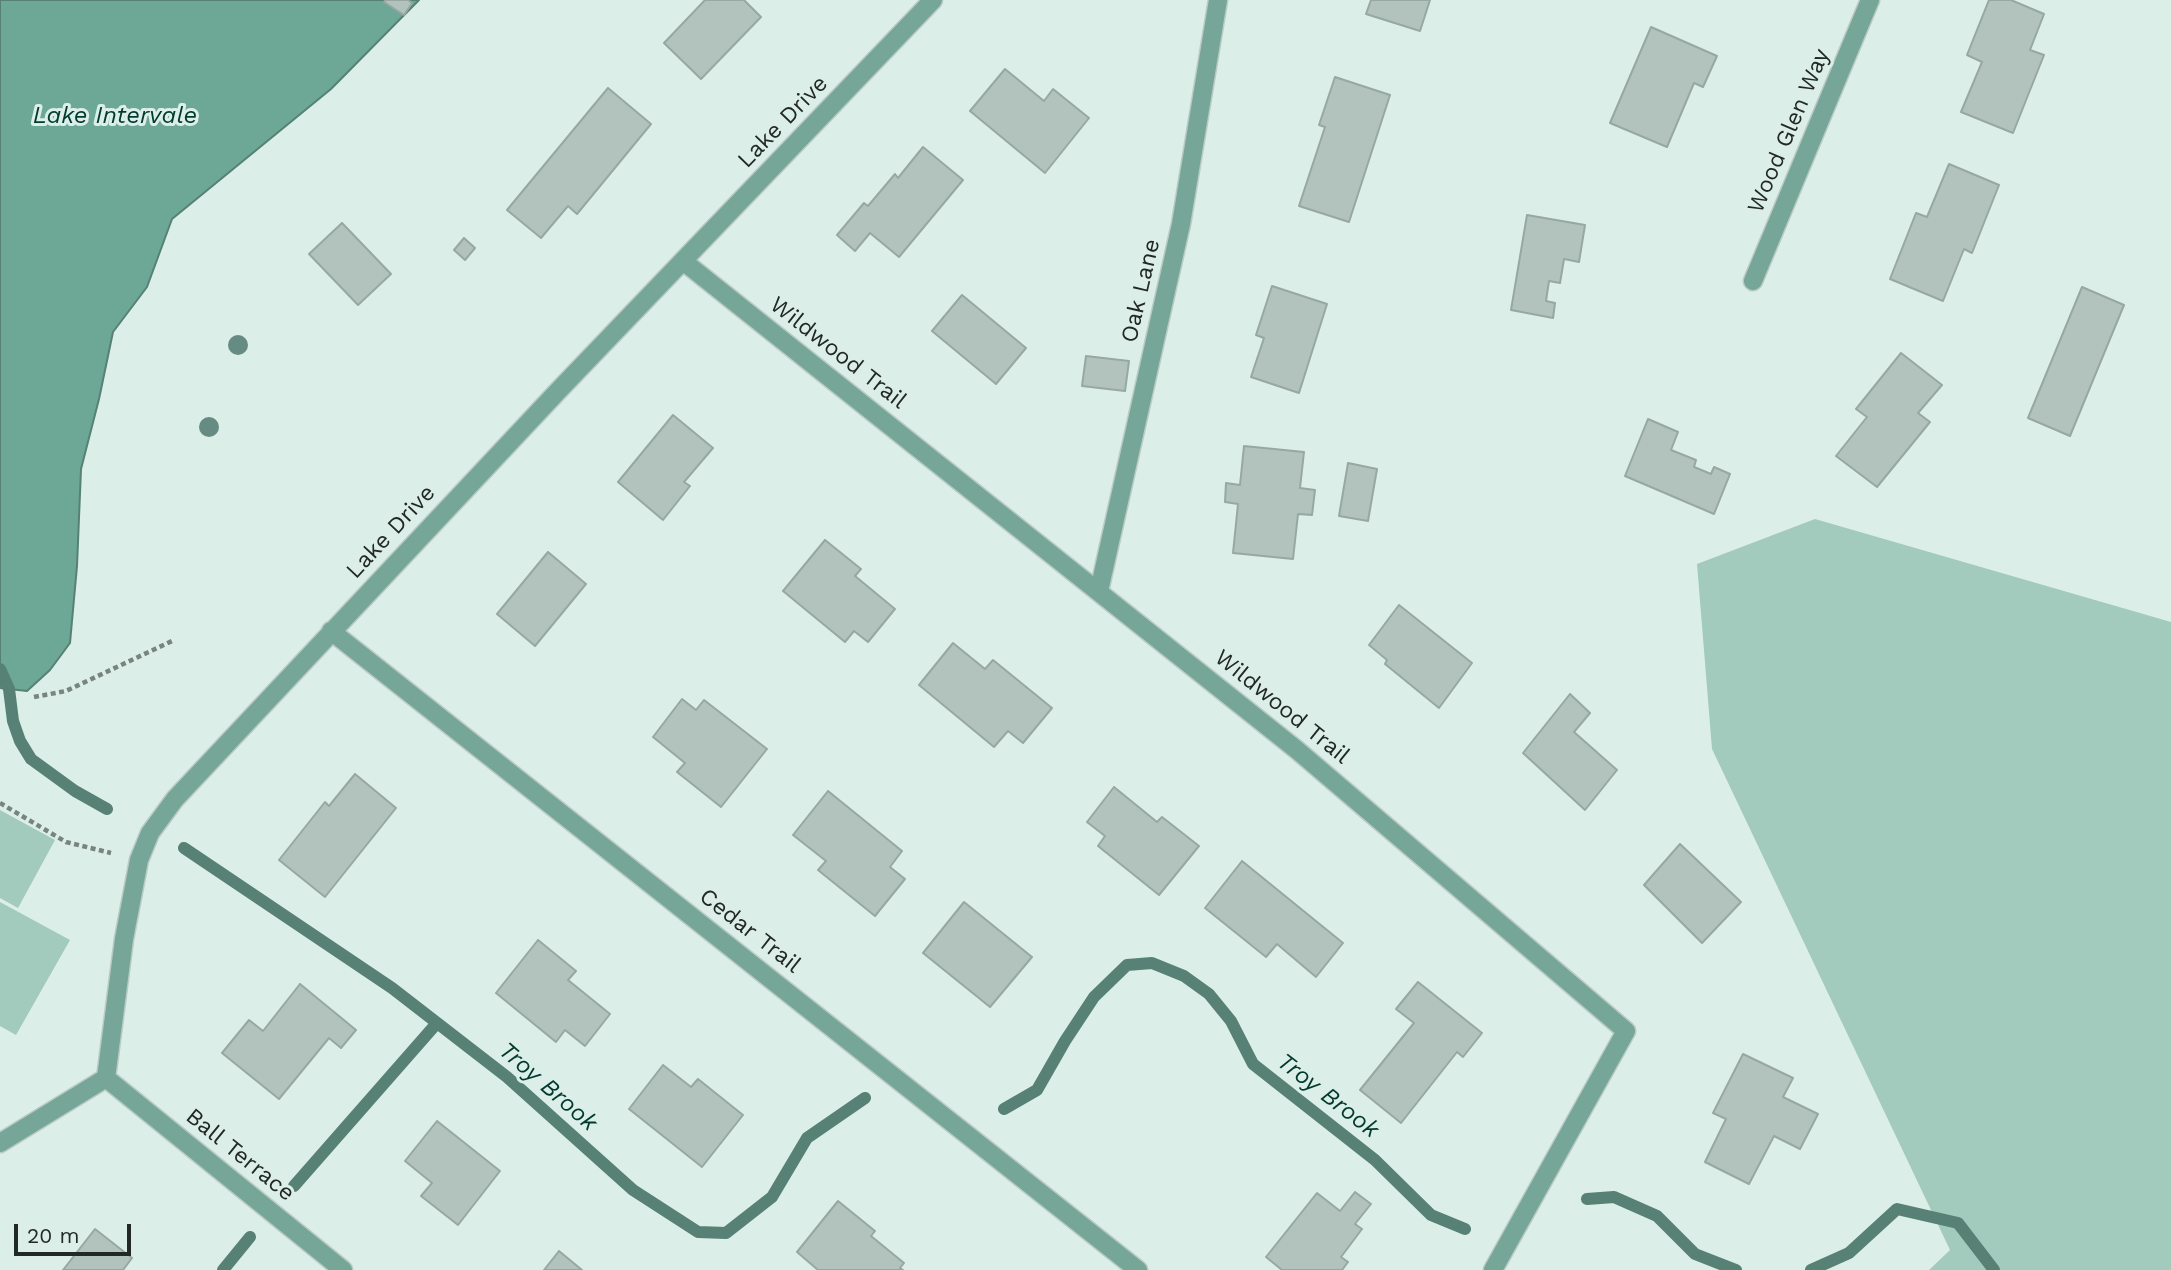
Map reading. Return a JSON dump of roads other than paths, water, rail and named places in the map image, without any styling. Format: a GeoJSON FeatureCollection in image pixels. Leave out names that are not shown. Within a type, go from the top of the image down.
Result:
{"type":"FeatureCollection","features":[{"type":"Feature","properties":{"kind":"street","name":"Lake Drive"},"geometry":{"type":"LineString","coordinates":[[106,1078],[124,939],[139,860],[150,833],[174,799],[933,0]]}},
{"type":"Feature","properties":{"kind":"street","name":"Oak Lane"},"geometry":{"type":"LineString","coordinates":[[1099,591],[1181,224],[1218,0]]}},
{"type":"Feature","properties":{"kind":"street","name":"Wood Glen Way"},"geometry":{"type":"LineString","coordinates":[[1753,281],[1870,0]]}},
{"type":"Feature","properties":{"kind":"street","name":"Wildwood Trail"},"geometry":{"type":"LineString","coordinates":[[683,261],[1297,750],[1626,1031],[1493,1270]]}},
{"type":"Feature","properties":{"kind":"street","name":"Cedar Trail"},"geometry":{"type":"LineString","coordinates":[[331,631],[1138,1270]]}},
{"type":"Feature","properties":{"kind":"street"},"geometry":{"type":"LineString","coordinates":[[0,1143],[106,1078]]}},
{"type":"Feature","properties":{"kind":"street","name":"Ball Terrace"},"geometry":{"type":"LineString","coordinates":[[106,1078],[343,1270]]}},
{"type":"Feature","properties":{"kind":"water","name":"Lake Intervale"},"geometry":{"type":"Polygon","coordinates":[[[0,0],[419,0],[331,89],[172,219],[147,287],[113,332],[81,469],[77,566],[70,643],[50,670],[27,691],[0,688],[0,0]]]}},
{"type":"Feature","properties":{"kind":"waterway","name":"Troy Brook"},"geometry":{"type":"LineString","coordinates":[[0,669],[9,689],[13,721],[20,741],[31,759],[75,791],[107,809]]}},
{"type":"Feature","properties":{"kind":"waterway","name":"Troy Brook"},"geometry":{"type":"LineString","coordinates":[[184,848],[392,988],[507,1077],[633,1190],[698,1232],[726,1233],[772,1197],[807,1138],[865,1098]]}},
{"type":"Feature","properties":{"kind":"waterway","name":"Troy Brook"},"geometry":{"type":"LineString","coordinates":[[1004,1109],[1037,1090],[1094,997],[1127,965],[1152,963],[1184,976],[1209,994],[1231,1021],[1253,1064],[1375,1160],[1431,1215],[1465,1229]]}},
{"type":"Feature","properties":{"kind":"waterway"},"geometry":{"type":"LineString","coordinates":[[294,1186],[437,1023]]}},
{"type":"Feature","properties":{"kind":"waterway","name":"Troy Brook"},"geometry":{"type":"LineString","coordinates":[[1587,1199],[1614,1197],[1657,1216],[1695,1254],[1736,1270]]}},
{"type":"Feature","properties":{"kind":"waterway","name":"Troy Brook"},"geometry":{"type":"LineString","coordinates":[[1811,1270],[1849,1253],[1897,1209],[1958,1223],[1994,1270]]}},
{"type":"Feature","properties":{"kind":"waterway"},"geometry":{"type":"LineString","coordinates":[[223,1270],[250,1237]]}}]}
